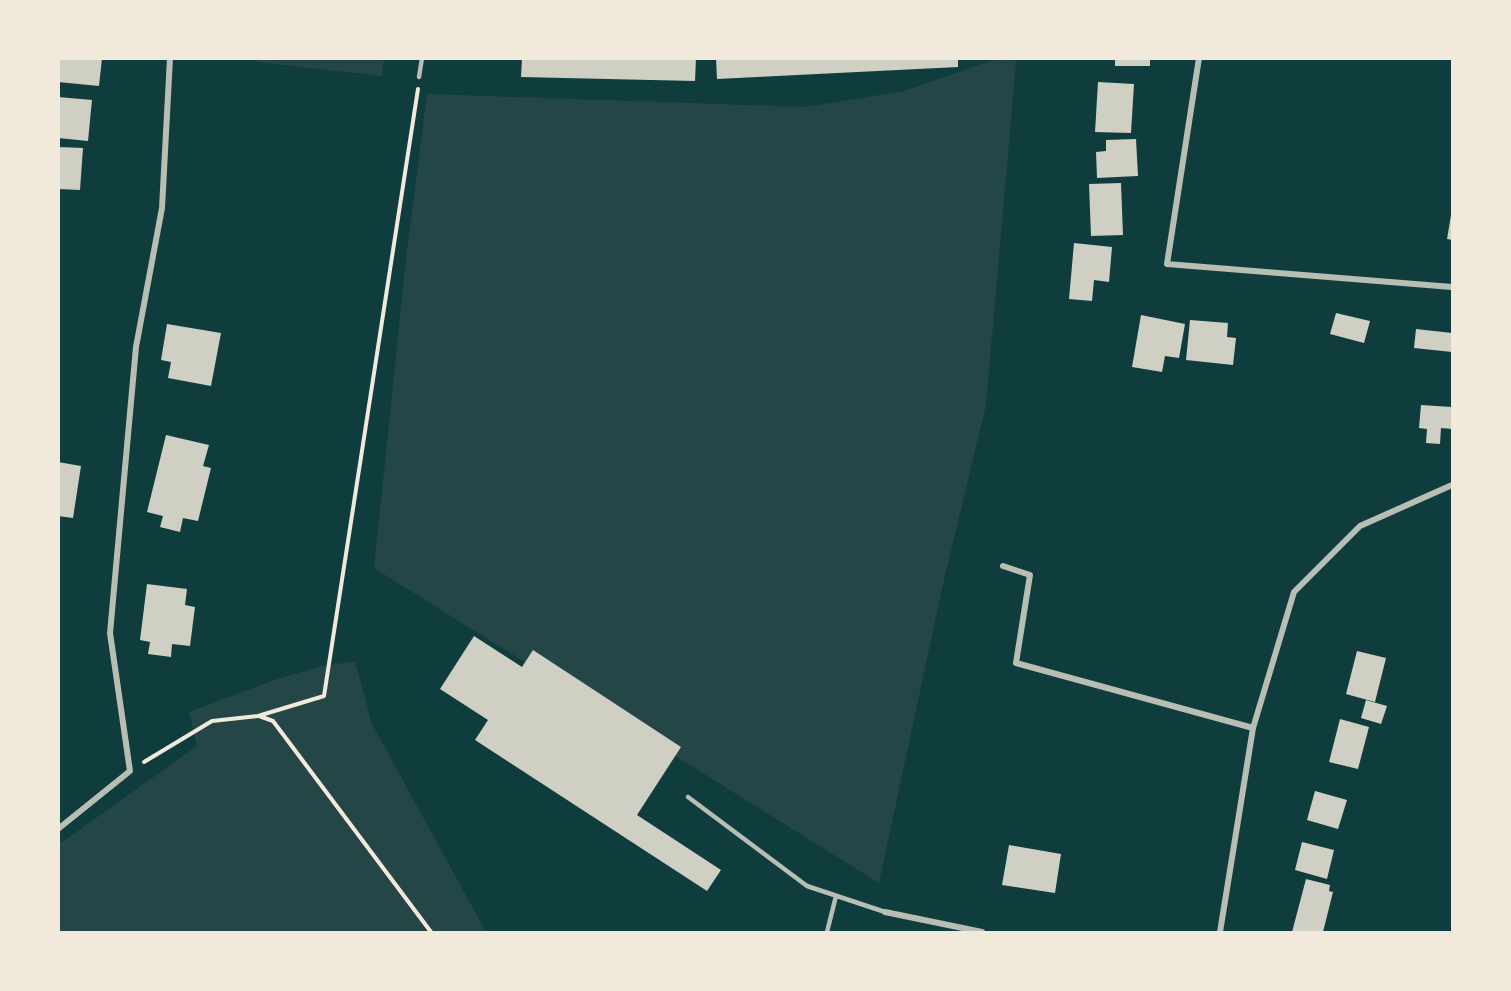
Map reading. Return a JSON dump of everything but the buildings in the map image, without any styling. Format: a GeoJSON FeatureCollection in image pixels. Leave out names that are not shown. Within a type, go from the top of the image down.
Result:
{"type":"FeatureCollection","features":[{"type":"Feature","properties":{"kind":"street"},"geometry":{"type":"LineString","coordinates":[[58,829],[130,771],[110,633],[136,347],[162,208],[170,58]]}},
{"type":"Feature","properties":{"kind":"street"},"geometry":{"type":"LineString","coordinates":[[1199,58],[1167,264],[1452,287]]}},
{"type":"Feature","properties":{"kind":"street"},"geometry":{"type":"LineString","coordinates":[[1220,933],[1253,728],[1294,592],[1360,526],[1452,485]]}},
{"type":"Feature","properties":{"kind":"street"},"geometry":{"type":"LineString","coordinates":[[1003,566],[1030,574],[1016,663],[1253,728]]}},
{"type":"Feature","properties":{"kind":"street"},"geometry":{"type":"LineString","coordinates":[[885,912],[982,933]]}},
{"type":"Feature","properties":{"kind":"lane"},"geometry":{"type":"LineString","coordinates":[[419,77],[422,58]]}},
{"type":"Feature","properties":{"kind":"lane"},"geometry":{"type":"LineString","coordinates":[[688,797],[807,886],[885,912]]}},
{"type":"Feature","properties":{"kind":"lane"},"geometry":{"type":"LineString","coordinates":[[827,933],[836,896]]}},
{"type":"Feature","properties":{"kind":"path"},"geometry":{"type":"LineString","coordinates":[[130,771],[212,721],[258,716],[324,696],[419,77]]}},
{"type":"Feature","properties":{"kind":"path"},"geometry":{"type":"LineString","coordinates":[[258,716],[273,721],[432,933]]}},
{"type":"Feature","properties":{"kind":"shaded area"},"geometry":{"type":"Polygon","coordinates":[[[257,58],[384,59],[382,76],[257,62],[257,58]]]}},
{"type":"Feature","properties":{"kind":"shaded area"},"geometry":{"type":"Polygon","coordinates":[[[996,59],[1016,59],[1016,63],[986,405],[943,584],[879,883],[374,568],[406,259],[427,94],[805,107],[904,91],[996,59]]]}},
{"type":"Feature","properties":{"kind":"shaded area"},"geometry":{"type":"Polygon","coordinates":[[[355,661],[372,724],[486,932],[59,932],[58,845],[197,746],[189,712],[274,680],[318,667],[355,661]]]}}]}
